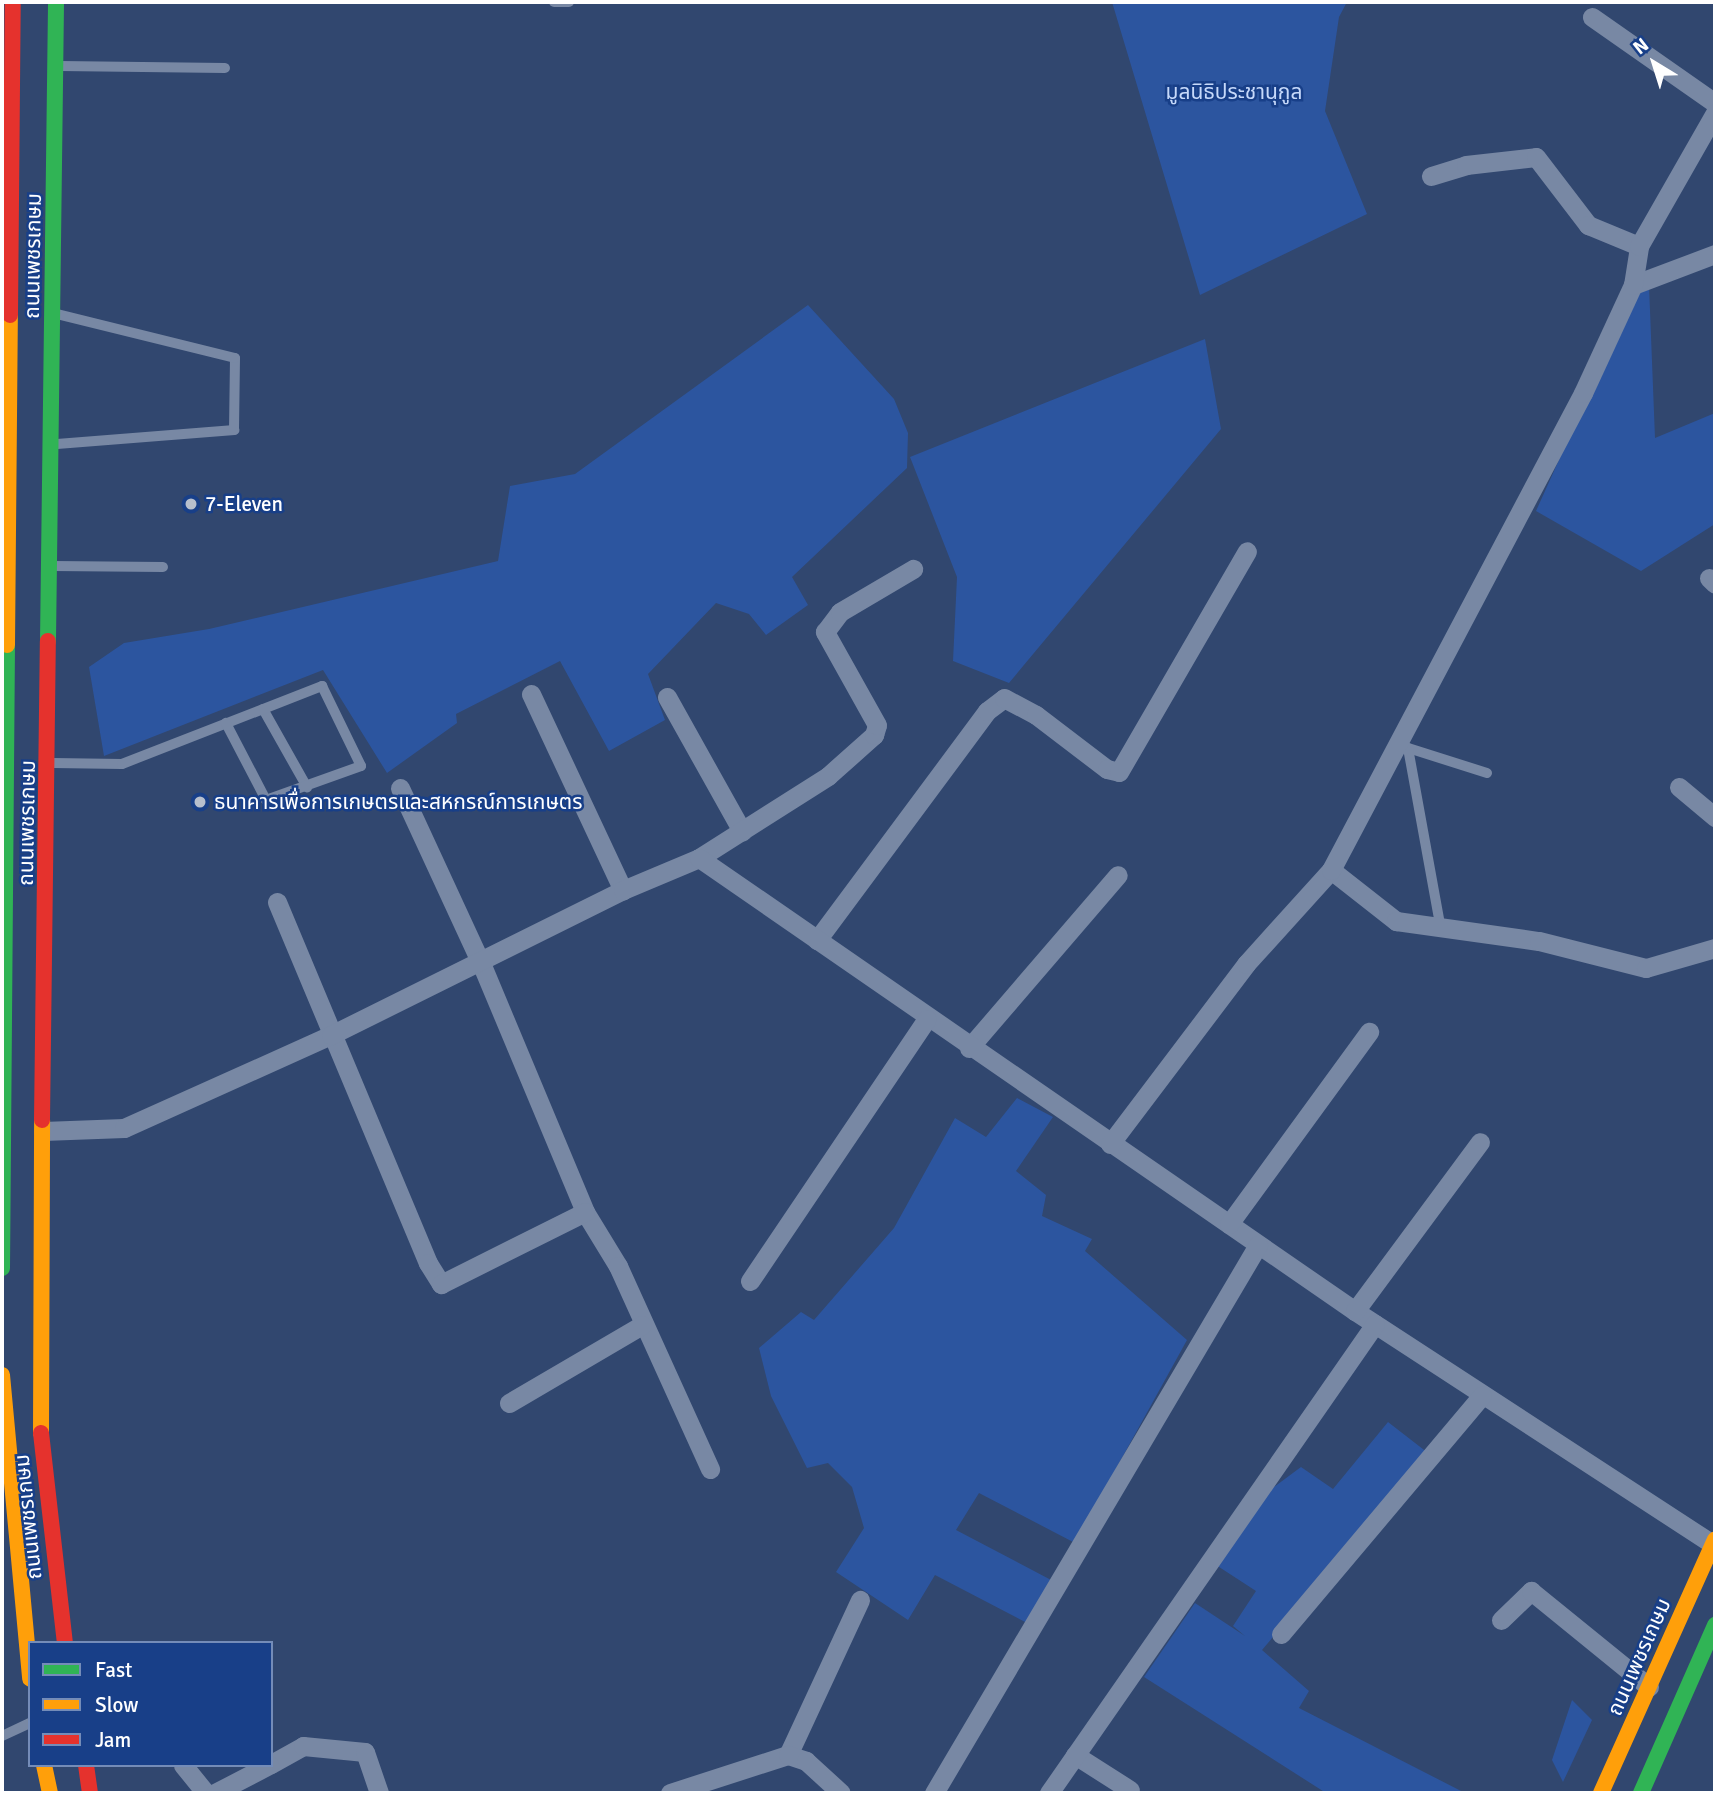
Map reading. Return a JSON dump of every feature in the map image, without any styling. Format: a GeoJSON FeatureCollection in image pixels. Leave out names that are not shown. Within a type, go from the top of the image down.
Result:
{"type":"FeatureCollection","features":[{"type":"Feature","properties":{"kind":"main road","name":"ถนนเพชรเกษม"},"geometry":{"type":"LineString","coordinates":[[2,1268],[13,2]]}},
{"type":"Feature","properties":{"kind":"main road","name":"ถนนเพชรเกษม"},"geometry":{"type":"LineString","coordinates":[[56,2],[52,566],[38,1403],[65,1641]]}},
{"type":"Feature","properties":{"kind":"main road","name":"ถนนเพชรเกษม"},"geometry":{"type":"LineString","coordinates":[[2,1375],[10,1581],[28,1669]]}},
{"type":"Feature","properties":{"kind":"main road","name":"ถนนเพชรเกษม"},"geometry":{"type":"LineString","coordinates":[[1601,1793],[1714,1543]]}},
{"type":"Feature","properties":{"kind":"main road"},"geometry":{"type":"LineString","coordinates":[[1641,1793],[1715,1625]]}},
{"type":"Feature","properties":{"kind":"main road"},"geometry":{"type":"LineString","coordinates":[[44,1767],[50,1793]]}},
{"type":"Feature","properties":{"kind":"main road"},"geometry":{"type":"LineString","coordinates":[[86,1767],[90,1793]]}},
{"type":"Feature","properties":{"kind":"street"},"geometry":{"type":"LineString","coordinates":[[1592,18],[1715,103]]}},
{"type":"Feature","properties":{"kind":"street"},"geometry":{"type":"LineString","coordinates":[[1110,1144],[1246,964],[1331,870],[1403,746],[1455,628],[1583,393],[1633,285],[1639,246],[1715,113]]}},
{"type":"Feature","properties":{"kind":"street"},"geometry":{"type":"LineString","coordinates":[[1430,176],[1466,165],[1536,157],[1588,225],[1639,246]]}},
{"type":"Feature","properties":{"kind":"street"},"geometry":{"type":"LineString","coordinates":[[1633,285],[1715,254]]}},
{"type":"Feature","properties":{"kind":"street"},"geometry":{"type":"LineString","coordinates":[[817,940],[987,711],[1004,698],[1036,715],[1107,769],[1119,772],[1247,551]]}},
{"type":"Feature","properties":{"kind":"street"},"geometry":{"type":"LineString","coordinates":[[43,1132],[124,1128],[331,1035],[481,963],[622,890],[699,858],[742,831],[845,763],[874,735],[877,725],[825,632],[839,612],[913,569]]}},
{"type":"Feature","properties":{"kind":"street"},"geometry":{"type":"LineString","coordinates":[[531,694],[622,890]]}},
{"type":"Feature","properties":{"kind":"street"},"geometry":{"type":"LineString","coordinates":[[667,697],[742,831]]}},
{"type":"Feature","properties":{"kind":"street"},"geometry":{"type":"LineString","coordinates":[[400,788],[481,963],[585,1212],[618,1266],[642,1325],[710,1469]]}},
{"type":"Feature","properties":{"kind":"street"},"geometry":{"type":"LineString","coordinates":[[1679,788],[1715,817]]}},
{"type":"Feature","properties":{"kind":"street"},"geometry":{"type":"LineString","coordinates":[[699,858],[969,1048],[1375,1324],[1714,1543]]}},
{"type":"Feature","properties":{"kind":"street"},"geometry":{"type":"LineString","coordinates":[[1331,870],[1396,921],[1441,930],[1539,941],[1646,968],[1715,948]]}},
{"type":"Feature","properties":{"kind":"street"},"geometry":{"type":"LineString","coordinates":[[969,1048],[1118,875]]}},
{"type":"Feature","properties":{"kind":"street"},"geometry":{"type":"LineString","coordinates":[[277,902],[331,1035],[441,1284],[585,1212]]}},
{"type":"Feature","properties":{"kind":"street"},"geometry":{"type":"LineString","coordinates":[[750,1281],[927,1019]]}},
{"type":"Feature","properties":{"kind":"street"},"geometry":{"type":"LineString","coordinates":[[1229,1224],[1369,1031]]}},
{"type":"Feature","properties":{"kind":"street"},"geometry":{"type":"LineString","coordinates":[[1356,1311],[1480,1142]]}},
{"type":"Feature","properties":{"kind":"street"},"geometry":{"type":"LineString","coordinates":[[934,1793],[1258,1245]]}},
{"type":"Feature","properties":{"kind":"street"},"geometry":{"type":"LineString","coordinates":[[1049,1793],[1375,1324]]}},
{"type":"Feature","properties":{"kind":"street"},"geometry":{"type":"LineString","coordinates":[[509,1403],[642,1325]]}},
{"type":"Feature","properties":{"kind":"street"},"geometry":{"type":"LineString","coordinates":[[1281,1634],[1482,1395]]}},
{"type":"Feature","properties":{"kind":"street"},"geometry":{"type":"LineString","coordinates":[[1501,1620],[1531,1591],[1648,1687]]}},
{"type":"Feature","properties":{"kind":"street"},"geometry":{"type":"LineString","coordinates":[[788,1755],[860,1600]]}},
{"type":"Feature","properties":{"kind":"street"},"geometry":{"type":"LineString","coordinates":[[273,1763],[303,1746],[365,1752],[379,1793]]}},
{"type":"Feature","properties":{"kind":"street"},"geometry":{"type":"LineString","coordinates":[[670,1793],[788,1755],[806,1761],[841,1793]]}},
{"type":"Feature","properties":{"kind":"street"},"geometry":{"type":"LineString","coordinates":[[1075,1755],[1130,1790]]}},
{"type":"Feature","properties":{"kind":"street"},"geometry":{"type":"LineString","coordinates":[[185,1767],[205,1793]]}},
{"type":"Feature","properties":{"kind":"street"},"geometry":{"type":"LineString","coordinates":[[215,1793],[266,1767]]}},
{"type":"Feature","properties":{"kind":"lane"},"geometry":{"type":"LineString","coordinates":[[554,2],[569,2]]}},
{"type":"Feature","properties":{"kind":"lane"},"geometry":{"type":"LineString","coordinates":[[56,66],[225,68]]}},
{"type":"Feature","properties":{"kind":"lane"},"geometry":{"type":"LineString","coordinates":[[51,444],[234,430],[235,358],[53,313]]}},
{"type":"Feature","properties":{"kind":"lane"},"geometry":{"type":"LineString","coordinates":[[52,566],[163,567]]}},
{"type":"Feature","properties":{"kind":"lane"},"geometry":{"type":"LineString","coordinates":[[49,763],[122,764],[226,723],[322,686],[361,766],[266,800],[226,723]]}},
{"type":"Feature","properties":{"kind":"lane"},"geometry":{"type":"LineString","coordinates":[[262,709],[306,787]]}},
{"type":"Feature","properties":{"kind":"lane"},"geometry":{"type":"LineString","coordinates":[[1441,930],[1403,746],[1487,773]]}},
{"type":"Feature","properties":{"kind":"lane"},"geometry":{"type":"LineString","coordinates":[[2,1736],[28,1724]]}},
{"type":"Feature","properties":{"kind":"green space","name":"มูลนิธิประชานุกูล"},"geometry":{"type":"Polygon","coordinates":[[[1112,2],[1347,2],[1339,17],[1325,111],[1367,214],[1200,295],[1112,2]]]}},
{"type":"Feature","properties":{"kind":"green space"},"geometry":{"type":"Polygon","coordinates":[[[1649,285],[1655,438],[1715,413],[1715,524],[1641,571],[1536,511],[1635,291],[1649,285]]]}},
{"type":"Feature","properties":{"kind":"green space"},"geometry":{"type":"Polygon","coordinates":[[[808,305],[894,399],[908,433],[907,468],[792,577],[808,605],[766,635],[749,614],[716,603],[648,674],[665,720],[609,751],[560,661],[456,714],[457,723],[387,773],[323,670],[104,756],[89,667],[124,643],[209,629],[498,561],[510,486],[575,474],[808,305]]]}},
{"type":"Feature","properties":{"kind":"green space"},"geometry":{"type":"Polygon","coordinates":[[[1205,339],[1221,429],[1009,683],[953,661],[957,577],[910,457],[1205,339]]]}},
{"type":"Feature","properties":{"kind":"green space"},"geometry":{"type":"Polygon","coordinates":[[[1017,1098],[1053,1117],[1016,1171],[1046,1195],[1042,1216],[1092,1239],[1085,1251],[1187,1340],[1075,1543],[979,1493],[956,1530],[1053,1581],[1027,1623],[935,1575],[908,1620],[836,1572],[864,1528],[852,1487],[828,1463],[807,1468],[771,1396],[759,1348],[801,1312],[814,1320],[894,1228],[955,1118],[986,1137],[1017,1098]]]}},
{"type":"Feature","properties":{"kind":"green space"},"geometry":{"type":"Polygon","coordinates":[[[1388,1422],[1428,1453],[1262,1650],[1309,1691],[1299,1708],[1465,1793],[1326,1793],[1144,1677],[1195,1603],[1245,1636],[1233,1626],[1256,1591],[1216,1565],[1270,1490],[1301,1467],[1333,1489],[1388,1422]]]}},
{"type":"Feature","properties":{"kind":"green space"},"geometry":{"type":"Polygon","coordinates":[[[1572,1700],[1592,1720],[1563,1782],[1552,1760],[1572,1700]]]}},
{"type":"Feature","properties":{"kind":"traffic: fast"},"geometry":{"type":"LineString","coordinates":[[48,641],[56,2]]}},
{"type":"Feature","properties":{"kind":"traffic: fast"},"geometry":{"type":"LineString","coordinates":[[2,1268],[7,645]]}},
{"type":"Feature","properties":{"kind":"traffic: fast"},"geometry":{"type":"LineString","coordinates":[[1641,1793],[1715,1625]]}},
{"type":"Feature","properties":{"kind":"traffic: slow"},"geometry":{"type":"LineString","coordinates":[[7,645],[10,315]]}},
{"type":"Feature","properties":{"kind":"traffic: slow"},"geometry":{"type":"LineString","coordinates":[[41,1433],[42,1120]]}},
{"type":"Feature","properties":{"kind":"traffic: slow"},"geometry":{"type":"LineString","coordinates":[[2,1375],[28,1657]]}},
{"type":"Feature","properties":{"kind":"traffic: slow"},"geometry":{"type":"LineString","coordinates":[[1601,1793],[1715,1539]]}},
{"type":"Feature","properties":{"kind":"traffic: slow"},"geometry":{"type":"LineString","coordinates":[[44,1767],[50,1793]]}},
{"type":"Feature","properties":{"kind":"traffic: jam"},"geometry":{"type":"LineString","coordinates":[[10,315],[13,2]]}},
{"type":"Feature","properties":{"kind":"traffic: jam"},"geometry":{"type":"LineString","coordinates":[[42,1120],[48,641]]}},
{"type":"Feature","properties":{"kind":"traffic: jam"},"geometry":{"type":"LineString","coordinates":[[41,1433],[65,1641]]}},
{"type":"Feature","properties":{"kind":"traffic: jam"},"geometry":{"type":"LineString","coordinates":[[86,1767],[90,1793]]}},
{"type":"Feature","properties":{"kind":"place","name":"7-Eleven"},"geometry":{"type":"Point","coordinates":[191,504]}},
{"type":"Feature","properties":{"kind":"place","name":"ธนาคารเพื่อการเกษตรและสหกรณ์การเกษตร"},"geometry":{"type":"Point","coordinates":[200,802]}}]}
